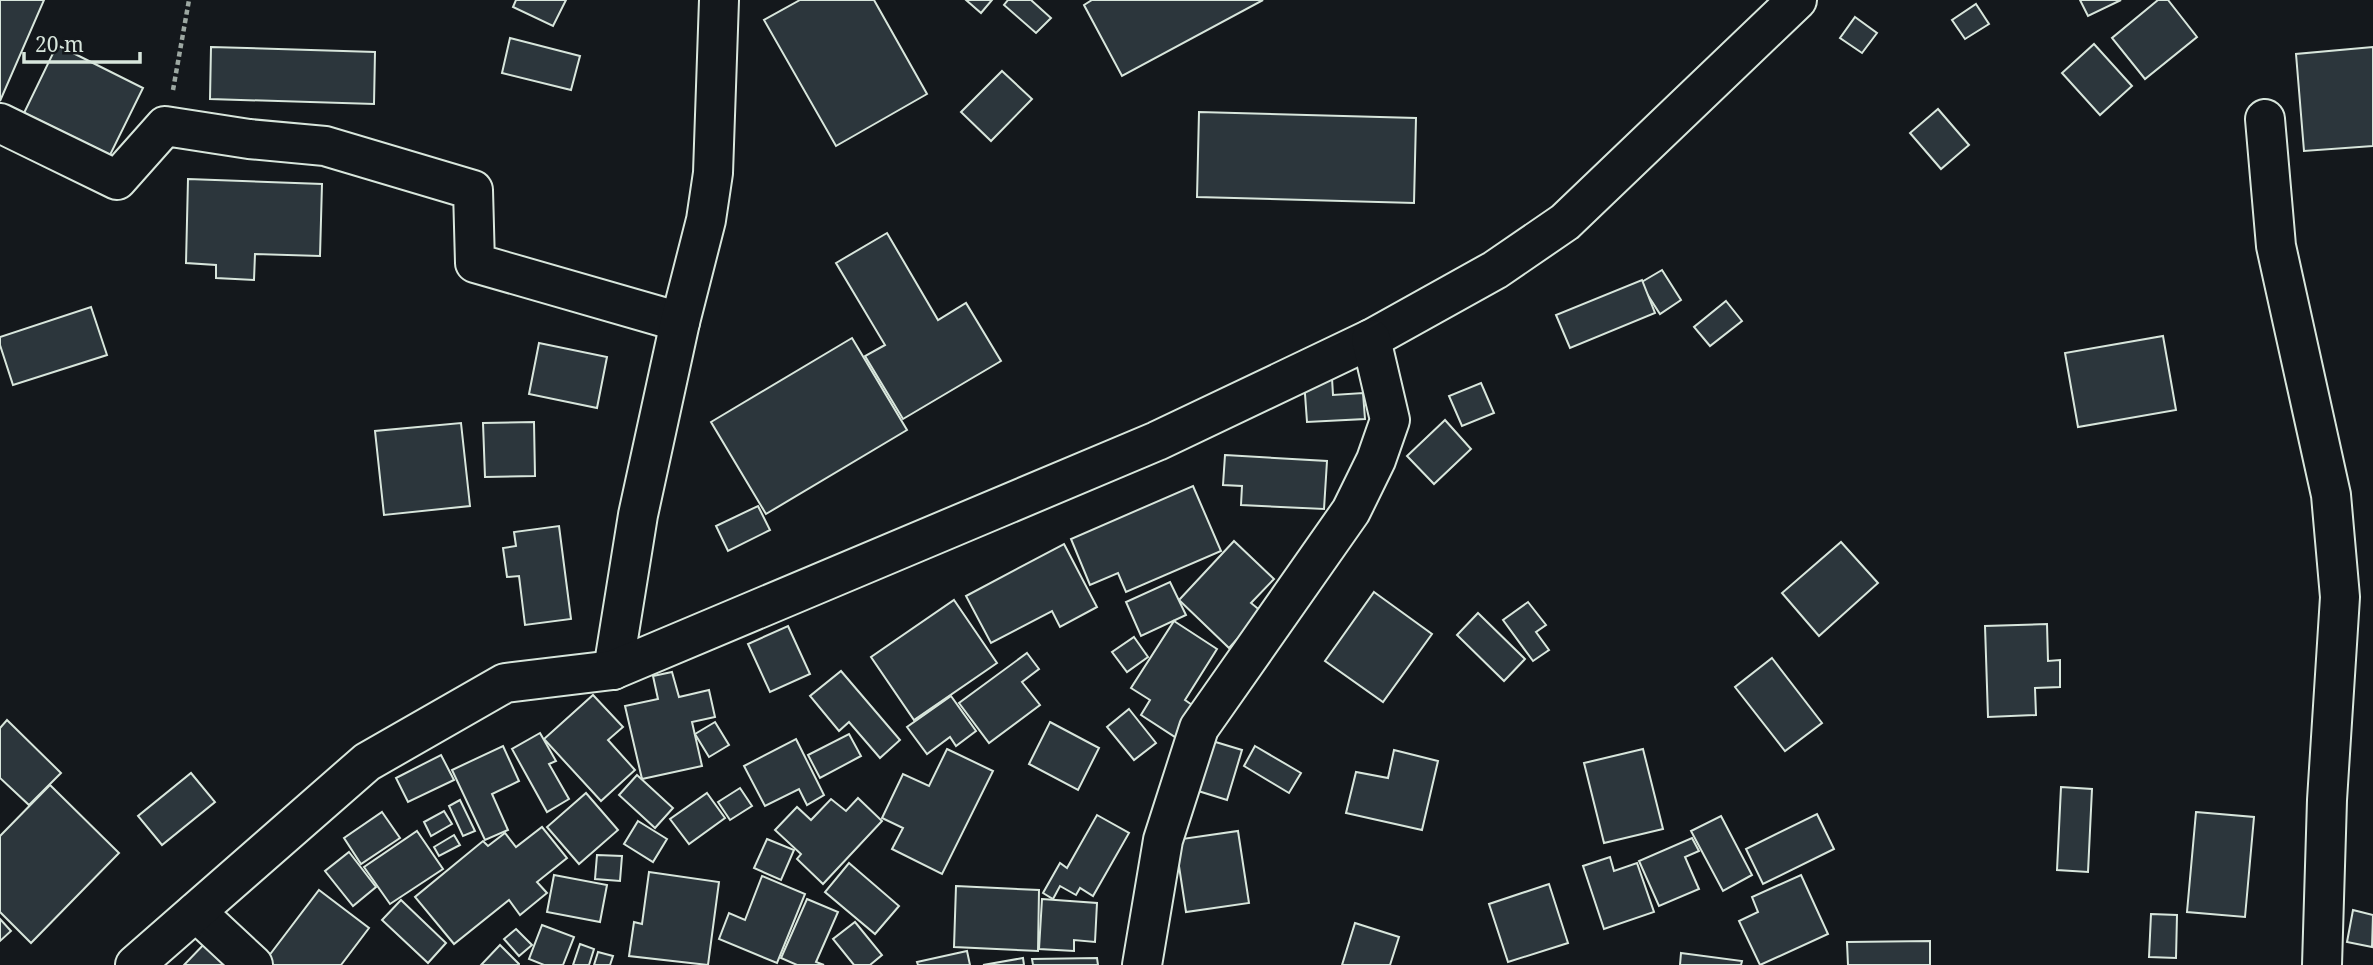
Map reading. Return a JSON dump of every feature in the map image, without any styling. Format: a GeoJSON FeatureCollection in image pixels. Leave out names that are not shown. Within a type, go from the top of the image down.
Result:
{"type":"FeatureCollection","features":[{"type":"Feature","properties":{"kind":"street"},"geometry":{"type":"LineString","coordinates":[[613,670],[638,515],[680,322],[706,220],[713,173],[719,0]]}},
{"type":"Feature","properties":{"kind":"street"},"geometry":{"type":"LineString","coordinates":[[135,965],[367,762],[505,683],[613,670],[1157,441],[1371,339],[1495,270],[1565,222],[1797,0]]}},
{"type":"Feature","properties":{"kind":"street"},"geometry":{"type":"LineString","coordinates":[[2265,119],[2276,246],[2331,495],[2340,597],[2327,800],[2322,965]]}},
{"type":"Feature","properties":{"kind":"street"},"geometry":{"type":"LineString","coordinates":[[0,122],[117,180],[165,126],[249,139],[325,146],[473,190],[475,263],[680,322]]}},
{"type":"Feature","properties":{"kind":"street"},"geometry":{"type":"LineString","coordinates":[[1142,965],[1163,840],[1199,728],[1351,511],[1376,460],[1390,420],[1371,339]]}},
{"type":"Feature","properties":{"kind":"street"},"geometry":{"type":"LineString","coordinates":[[196,912],[253,965]]}},
{"type":"Feature","properties":{"kind":"path"},"geometry":{"type":"LineString","coordinates":[[165,126],[189,0]]}},
{"type":"Feature","properties":{"kind":"building"},"geometry":{"type":"Polygon","coordinates":[[[0,0],[44,0],[0,101],[0,0]]]}},
{"type":"Feature","properties":{"kind":"building"},"geometry":{"type":"Polygon","coordinates":[[[516,0],[566,0],[553,26],[513,7],[516,0]]]}},
{"type":"Feature","properties":{"kind":"building"},"geometry":{"type":"Polygon","coordinates":[[[800,0],[874,0],[927,94],[836,146],[764,20],[800,0]]]}},
{"type":"Feature","properties":{"kind":"building"},"geometry":{"type":"Polygon","coordinates":[[[966,0],[992,0],[981,13],[966,0]]]}},
{"type":"Feature","properties":{"kind":"building"},"geometry":{"type":"Polygon","coordinates":[[[1008,0],[1031,0],[1051,18],[1036,33],[1004,5],[1008,0]]]}},
{"type":"Feature","properties":{"kind":"building"},"geometry":{"type":"Polygon","coordinates":[[[1092,0],[1263,0],[1122,76],[1084,5],[1092,0]]]}},
{"type":"Feature","properties":{"kind":"building"},"geometry":{"type":"Polygon","coordinates":[[[2080,0],[2121,0],[2088,16],[2080,0]]]}},
{"type":"Feature","properties":{"kind":"building"},"geometry":{"type":"Polygon","coordinates":[[[2158,0],[2168,0],[2197,37],[2145,79],[2112,38],[2158,0]]]}},
{"type":"Feature","properties":{"kind":"building"},"geometry":{"type":"Polygon","coordinates":[[[1976,4],[1989,24],[1965,39],[1952,20],[1976,4]]]}},
{"type":"Feature","properties":{"kind":"building"},"geometry":{"type":"Polygon","coordinates":[[[1855,17],[1877,33],[1862,53],[1840,38],[1855,17]]]}},
{"type":"Feature","properties":{"kind":"building"},"geometry":{"type":"Polygon","coordinates":[[[510,38],[580,56],[571,90],[502,73],[510,38]]]}},
{"type":"Feature","properties":{"kind":"building"},"geometry":{"type":"Polygon","coordinates":[[[2094,44],[2132,86],[2100,115],[2062,73],[2094,44]]]}},
{"type":"Feature","properties":{"kind":"building"},"geometry":{"type":"Polygon","coordinates":[[[57,45],[143,88],[110,155],[24,113],[57,45]]]}},
{"type":"Feature","properties":{"kind":"building"},"geometry":{"type":"Polygon","coordinates":[[[211,47],[375,52],[374,104],[210,99],[211,47]]]}},
{"type":"Feature","properties":{"kind":"building"},"geometry":{"type":"Polygon","coordinates":[[[2373,47],[2373,146],[2304,151],[2296,54],[2373,47]]]}},
{"type":"Feature","properties":{"kind":"building"},"geometry":{"type":"Polygon","coordinates":[[[1002,71],[1032,99],[991,141],[961,112],[1002,71]]]}},
{"type":"Feature","properties":{"kind":"building"},"geometry":{"type":"Polygon","coordinates":[[[1938,109],[1969,145],[1941,169],[1910,133],[1938,109]]]}},
{"type":"Feature","properties":{"kind":"building"},"geometry":{"type":"Polygon","coordinates":[[[1199,112],[1416,118],[1414,203],[1197,197],[1199,112]]]}},
{"type":"Feature","properties":{"kind":"building"},"geometry":{"type":"Polygon","coordinates":[[[188,179],[322,184],[320,256],[255,254],[254,280],[216,278],[216,265],[186,263],[188,179]]]}},
{"type":"Feature","properties":{"kind":"building"},"geometry":{"type":"Polygon","coordinates":[[[887,233],[938,320],[966,303],[1001,361],[903,419],[865,356],[885,345],[836,263],[887,233]]]}},
{"type":"Feature","properties":{"kind":"building"},"geometry":{"type":"Polygon","coordinates":[[[1662,270],[1681,300],[1660,314],[1640,283],[1662,270]]]}},
{"type":"Feature","properties":{"kind":"building"},"geometry":{"type":"Polygon","coordinates":[[[1642,280],[1655,313],[1570,348],[1556,315],[1642,280]]]}},
{"type":"Feature","properties":{"kind":"building"},"geometry":{"type":"Polygon","coordinates":[[[1726,301],[1742,321],[1710,346],[1694,327],[1726,301]]]}},
{"type":"Feature","properties":{"kind":"building"},"geometry":{"type":"Polygon","coordinates":[[[91,307],[107,355],[13,385],[0,337],[91,307]]]}},
{"type":"Feature","properties":{"kind":"building"},"geometry":{"type":"Polygon","coordinates":[[[2163,336],[2176,410],[2078,427],[2065,353],[2163,336]]]}},
{"type":"Feature","properties":{"kind":"building"},"geometry":{"type":"Polygon","coordinates":[[[852,338],[907,430],[766,514],[711,422],[852,338]]]}},
{"type":"Feature","properties":{"kind":"building"},"geometry":{"type":"Polygon","coordinates":[[[539,343],[607,357],[597,408],[529,394],[539,343]]]}},
{"type":"Feature","properties":{"kind":"building"},"geometry":{"type":"Polygon","coordinates":[[[1332,378],[1333,395],[1363,393],[1365,419],[1307,422],[1304,380],[1332,378]]]}},
{"type":"Feature","properties":{"kind":"building"},"geometry":{"type":"Polygon","coordinates":[[[1481,383],[1494,413],[1462,426],[1449,396],[1481,383]]]}},
{"type":"Feature","properties":{"kind":"building"},"geometry":{"type":"Polygon","coordinates":[[[1445,420],[1471,449],[1434,484],[1407,456],[1445,420]]]}},
{"type":"Feature","properties":{"kind":"building"},"geometry":{"type":"Polygon","coordinates":[[[534,422],[535,476],[485,477],[483,423],[534,422]]]}},
{"type":"Feature","properties":{"kind":"building"},"geometry":{"type":"Polygon","coordinates":[[[461,423],[470,506],[384,515],[375,431],[461,423]]]}},
{"type":"Feature","properties":{"kind":"building"},"geometry":{"type":"Polygon","coordinates":[[[1225,455],[1327,461],[1324,509],[1241,505],[1242,486],[1223,485],[1225,455]]]}},
{"type":"Feature","properties":{"kind":"building"},"geometry":{"type":"Polygon","coordinates":[[[1193,486],[1221,551],[1126,592],[1118,573],[1090,585],[1071,539],[1193,486]]]}},
{"type":"Feature","properties":{"kind":"building"},"geometry":{"type":"Polygon","coordinates":[[[758,506],[770,530],[728,551],[716,526],[758,506]]]}},
{"type":"Feature","properties":{"kind":"building"},"geometry":{"type":"Polygon","coordinates":[[[559,526],[571,619],[525,625],[519,576],[507,577],[503,548],[516,546],[514,532],[559,526]]]}},
{"type":"Feature","properties":{"kind":"building"},"geometry":{"type":"Polygon","coordinates":[[[1234,541],[1274,579],[1251,603],[1262,612],[1229,648],[1179,600],[1234,541]]]}},
{"type":"Feature","properties":{"kind":"building"},"geometry":{"type":"Polygon","coordinates":[[[1841,542],[1878,583],[1819,636],[1782,593],[1841,542]]]}},
{"type":"Feature","properties":{"kind":"building"},"geometry":{"type":"Polygon","coordinates":[[[1064,544],[1097,607],[1060,627],[1052,611],[991,643],[966,596],[1064,544]]]}},
{"type":"Feature","properties":{"kind":"building"},"geometry":{"type":"Polygon","coordinates":[[[1170,582],[1186,615],[1141,636],[1126,602],[1170,582]]]}},
{"type":"Feature","properties":{"kind":"building"},"geometry":{"type":"Polygon","coordinates":[[[1374,592],[1432,634],[1383,702],[1325,661],[1374,592]]]}},
{"type":"Feature","properties":{"kind":"building"},"geometry":{"type":"Polygon","coordinates":[[[954,600],[997,663],[914,720],[871,657],[954,600]]]}},
{"type":"Feature","properties":{"kind":"building"},"geometry":{"type":"Polygon","coordinates":[[[1528,602],[1546,625],[1536,632],[1549,650],[1533,661],[1503,620],[1528,602]]]}},
{"type":"Feature","properties":{"kind":"building"},"geometry":{"type":"Polygon","coordinates":[[[1478,613],[1525,659],[1504,681],[1457,635],[1478,613]]]}},
{"type":"Feature","properties":{"kind":"building"},"geometry":{"type":"Polygon","coordinates":[[[1174,621],[1217,649],[1185,700],[1195,707],[1175,737],[1141,715],[1150,700],[1131,688],[1174,621]]]}},
{"type":"Feature","properties":{"kind":"building"},"geometry":{"type":"Polygon","coordinates":[[[2047,624],[2048,661],[2060,660],[2060,687],[2035,688],[2036,715],[1988,717],[1985,626],[2047,624]]]}},
{"type":"Feature","properties":{"kind":"building"},"geometry":{"type":"Polygon","coordinates":[[[788,626],[810,674],[770,692],[748,644],[788,626]]]}},
{"type":"Feature","properties":{"kind":"building"},"geometry":{"type":"Polygon","coordinates":[[[1134,637],[1148,657],[1127,672],[1112,652],[1134,637]]]}},
{"type":"Feature","properties":{"kind":"building"},"geometry":{"type":"Polygon","coordinates":[[[1027,653],[1039,669],[1022,682],[1040,705],[989,743],[959,703],[1027,653]]]}},
{"type":"Feature","properties":{"kind":"building"},"geometry":{"type":"Polygon","coordinates":[[[1772,658],[1822,723],[1785,751],[1735,687],[1772,658]]]}},
{"type":"Feature","properties":{"kind":"building"},"geometry":{"type":"Polygon","coordinates":[[[841,671],[900,740],[880,758],[849,722],[839,731],[810,696],[841,671]]]}},
{"type":"Feature","properties":{"kind":"building"},"geometry":{"type":"Polygon","coordinates":[[[672,672],[679,697],[709,690],[715,717],[692,722],[702,766],[642,779],[625,706],[658,699],[653,676],[672,672]]]}},
{"type":"Feature","properties":{"kind":"building"},"geometry":{"type":"Polygon","coordinates":[[[593,695],[623,727],[608,740],[635,770],[601,801],[544,739],[593,695]]]}},
{"type":"Feature","properties":{"kind":"building"},"geometry":{"type":"Polygon","coordinates":[[[951,696],[976,731],[956,746],[950,737],[927,754],[907,727],[951,696]]]}},
{"type":"Feature","properties":{"kind":"building"},"geometry":{"type":"Polygon","coordinates":[[[1129,709],[1156,743],[1134,760],[1107,727],[1129,709]]]}},
{"type":"Feature","properties":{"kind":"building"},"geometry":{"type":"Polygon","coordinates":[[[7,720],[61,773],[29,805],[0,778],[0,728],[7,720]]]}},
{"type":"Feature","properties":{"kind":"building"},"geometry":{"type":"Polygon","coordinates":[[[715,722],[729,745],[709,757],[695,734],[715,722]]]}},
{"type":"Feature","properties":{"kind":"building"},"geometry":{"type":"Polygon","coordinates":[[[1050,722],[1099,748],[1078,790],[1029,764],[1050,722]]]}},
{"type":"Feature","properties":{"kind":"building"},"geometry":{"type":"Polygon","coordinates":[[[540,733],[556,761],[549,764],[569,799],[547,812],[512,749],[540,733]]]}},
{"type":"Feature","properties":{"kind":"building"},"geometry":{"type":"Polygon","coordinates":[[[849,734],[861,756],[820,778],[808,755],[849,734]]]}},
{"type":"Feature","properties":{"kind":"building"},"geometry":{"type":"Polygon","coordinates":[[[796,739],[824,795],[807,805],[799,789],[765,806],[744,766],[796,739]]]}},
{"type":"Feature","properties":{"kind":"building"},"geometry":{"type":"Polygon","coordinates":[[[1209,740],[1242,750],[1227,800],[1195,790],[1209,740]]]}},
{"type":"Feature","properties":{"kind":"building"},"geometry":{"type":"Polygon","coordinates":[[[503,746],[519,781],[492,794],[508,830],[485,840],[452,770],[503,746]]]}},
{"type":"Feature","properties":{"kind":"building"},"geometry":{"type":"Polygon","coordinates":[[[1255,746],[1301,773],[1289,793],[1244,766],[1255,746]]]}},
{"type":"Feature","properties":{"kind":"building"},"geometry":{"type":"Polygon","coordinates":[[[947,749],[993,771],[942,874],[892,849],[903,828],[882,818],[903,774],[929,786],[947,749]]]}},
{"type":"Feature","properties":{"kind":"building"},"geometry":{"type":"Polygon","coordinates":[[[1643,749],[1663,829],[1604,843],[1584,763],[1643,749]]]}},
{"type":"Feature","properties":{"kind":"building"},"geometry":{"type":"Polygon","coordinates":[[[1394,750],[1438,761],[1422,830],[1346,813],[1356,772],[1388,778],[1394,750]]]}},
{"type":"Feature","properties":{"kind":"building"},"geometry":{"type":"Polygon","coordinates":[[[441,755],[454,780],[408,802],[396,778],[441,755]]]}},
{"type":"Feature","properties":{"kind":"building"},"geometry":{"type":"Polygon","coordinates":[[[191,773],[215,802],[162,845],[138,816],[191,773]]]}},
{"type":"Feature","properties":{"kind":"building"},"geometry":{"type":"Polygon","coordinates":[[[637,775],[673,808],[655,828],[619,795],[637,775]]]}},
{"type":"Feature","properties":{"kind":"building"},"geometry":{"type":"Polygon","coordinates":[[[50,785],[119,853],[31,943],[0,912],[0,836],[50,785]]]}},
{"type":"Feature","properties":{"kind":"building"},"geometry":{"type":"Polygon","coordinates":[[[2061,787],[2092,789],[2088,872],[2057,870],[2061,787]]]}},
{"type":"Feature","properties":{"kind":"building"},"geometry":{"type":"Polygon","coordinates":[[[740,788],[752,806],[730,820],[718,802],[740,788]]]}},
{"type":"Feature","properties":{"kind":"building"},"geometry":{"type":"Polygon","coordinates":[[[586,793],[618,830],[579,864],[547,827],[586,793]]]}},
{"type":"Feature","properties":{"kind":"building"},"geometry":{"type":"Polygon","coordinates":[[[707,793],[725,818],[689,844],[670,819],[707,793]]]}},
{"type":"Feature","properties":{"kind":"building"},"geometry":{"type":"Polygon","coordinates":[[[858,798],[882,821],[823,884],[797,859],[801,854],[775,830],[797,807],[811,820],[831,799],[846,811],[858,798]]]}},
{"type":"Feature","properties":{"kind":"building"},"geometry":{"type":"Polygon","coordinates":[[[460,800],[475,831],[463,836],[449,806],[460,800]]]}},
{"type":"Feature","properties":{"kind":"building"},"geometry":{"type":"Polygon","coordinates":[[[444,811],[452,824],[431,836],[424,822],[444,811]]]}},
{"type":"Feature","properties":{"kind":"building"},"geometry":{"type":"Polygon","coordinates":[[[382,812],[400,838],[361,864],[344,838],[382,812]]]}},
{"type":"Feature","properties":{"kind":"building"},"geometry":{"type":"Polygon","coordinates":[[[2196,812],[2254,817],[2245,917],[2187,912],[2196,812]]]}},
{"type":"Feature","properties":{"kind":"building"},"geometry":{"type":"Polygon","coordinates":[[[1817,814],[1834,849],[1763,884],[1746,849],[1817,814]]]}},
{"type":"Feature","properties":{"kind":"building"},"geometry":{"type":"Polygon","coordinates":[[[1097,815],[1129,833],[1093,896],[1080,888],[1076,895],[1060,886],[1053,899],[1043,893],[1060,863],[1067,868],[1097,815]]]}},
{"type":"Feature","properties":{"kind":"building"},"geometry":{"type":"Polygon","coordinates":[[[1721,816],[1752,875],[1723,891],[1691,831],[1721,816]]]}},
{"type":"Feature","properties":{"kind":"building"},"geometry":{"type":"Polygon","coordinates":[[[638,821],[667,839],[653,862],[624,844],[638,821]]]}},
{"type":"Feature","properties":{"kind":"building"},"geometry":{"type":"Polygon","coordinates":[[[542,827],[567,858],[537,882],[547,893],[520,915],[509,900],[454,944],[415,897],[483,841],[488,846],[505,833],[516,847],[542,827]]]}},
{"type":"Feature","properties":{"kind":"building"},"geometry":{"type":"Polygon","coordinates":[[[417,831],[443,869],[390,904],[364,867],[417,831]]]}},
{"type":"Feature","properties":{"kind":"building"},"geometry":{"type":"Polygon","coordinates":[[[1238,831],[1249,903],[1186,912],[1175,840],[1238,831]]]}},
{"type":"Feature","properties":{"kind":"building"},"geometry":{"type":"Polygon","coordinates":[[[454,835],[460,845],[439,856],[434,847],[454,835]]]}},
{"type":"Feature","properties":{"kind":"building"},"geometry":{"type":"Polygon","coordinates":[[[1692,838],[1699,851],[1685,857],[1699,889],[1659,906],[1639,861],[1692,838]]]}},
{"type":"Feature","properties":{"kind":"building"},"geometry":{"type":"Polygon","coordinates":[[[767,839],[794,850],[781,880],[754,868],[767,839]]]}},
{"type":"Feature","properties":{"kind":"building"},"geometry":{"type":"Polygon","coordinates":[[[349,852],[376,887],[353,906],[325,871],[349,852]]]}},
{"type":"Feature","properties":{"kind":"building"},"geometry":{"type":"Polygon","coordinates":[[[597,855],[622,856],[620,881],[595,879],[597,855]]]}},
{"type":"Feature","properties":{"kind":"building"},"geometry":{"type":"Polygon","coordinates":[[[1610,857],[1614,871],[1637,863],[1654,912],[1604,929],[1583,866],[1610,857]]]}},
{"type":"Feature","properties":{"kind":"building"},"geometry":{"type":"Polygon","coordinates":[[[849,863],[899,906],[875,934],[825,892],[849,863]]]}},
{"type":"Feature","properties":{"kind":"building"},"geometry":{"type":"Polygon","coordinates":[[[649,872],[719,882],[708,965],[629,956],[634,922],[642,924],[649,872]]]}},
{"type":"Feature","properties":{"kind":"building"},"geometry":{"type":"Polygon","coordinates":[[[554,875],[607,885],[600,922],[547,912],[554,875]]]}},
{"type":"Feature","properties":{"kind":"building"},"geometry":{"type":"Polygon","coordinates":[[[1801,875],[1828,934],[1760,965],[1739,921],[1758,912],[1752,897],[1801,875]]]}},
{"type":"Feature","properties":{"kind":"building"},"geometry":{"type":"Polygon","coordinates":[[[762,876],[805,894],[777,963],[719,939],[729,913],[745,920],[762,876]]]}},
{"type":"Feature","properties":{"kind":"building"},"geometry":{"type":"Polygon","coordinates":[[[1549,884],[1568,943],[1508,962],[1489,904],[1549,884]]]}},
{"type":"Feature","properties":{"kind":"building"},"geometry":{"type":"Polygon","coordinates":[[[956,886],[1039,890],[1038,951],[954,947],[956,886]]]}},
{"type":"Feature","properties":{"kind":"building"},"geometry":{"type":"Polygon","coordinates":[[[319,890],[369,928],[341,965],[270,965],[265,961],[319,890]]]}},
{"type":"Feature","properties":{"kind":"building"},"geometry":{"type":"Polygon","coordinates":[[[807,899],[838,912],[816,962],[824,965],[797,965],[781,958],[807,899]]]}},
{"type":"Feature","properties":{"kind":"building"},"geometry":{"type":"Polygon","coordinates":[[[1042,899],[1097,903],[1095,942],[1074,940],[1074,951],[1039,949],[1042,899]]]}},
{"type":"Feature","properties":{"kind":"building"},"geometry":{"type":"Polygon","coordinates":[[[401,900],[446,943],[428,963],[382,920],[401,900]]]}},
{"type":"Feature","properties":{"kind":"building"},"geometry":{"type":"Polygon","coordinates":[[[2353,910],[2373,915],[2372,947],[2347,942],[2353,910]]]}},
{"type":"Feature","properties":{"kind":"building"},"geometry":{"type":"Polygon","coordinates":[[[2151,914],[2177,915],[2176,958],[2149,957],[2151,914]]]}},
{"type":"Feature","properties":{"kind":"building"},"geometry":{"type":"Polygon","coordinates":[[[0,919],[11,931],[0,941],[0,919]]]}},
{"type":"Feature","properties":{"kind":"building"},"geometry":{"type":"Polygon","coordinates":[[[855,922],[882,955],[870,965],[854,965],[833,939],[855,922]]]}},
{"type":"Feature","properties":{"kind":"building"},"geometry":{"type":"Polygon","coordinates":[[[1355,923],[1399,937],[1390,965],[1342,965],[1355,923]]]}},
{"type":"Feature","properties":{"kind":"building"},"geometry":{"type":"Polygon","coordinates":[[[542,925],[574,937],[563,965],[544,965],[529,959],[542,925]]]}},
{"type":"Feature","properties":{"kind":"building"},"geometry":{"type":"Polygon","coordinates":[[[516,929],[532,945],[519,956],[504,939],[516,929]]]}},
{"type":"Feature","properties":{"kind":"building"},"geometry":{"type":"Polygon","coordinates":[[[208,940],[233,965],[184,965],[208,940]]]}},
{"type":"Feature","properties":{"kind":"building"},"geometry":{"type":"Polygon","coordinates":[[[1930,941],[1930,965],[1848,965],[1847,942],[1930,941]]]}},
{"type":"Feature","properties":{"kind":"building"},"geometry":{"type":"Polygon","coordinates":[[[580,944],[594,949],[589,965],[573,965],[580,944]]]}},
{"type":"Feature","properties":{"kind":"building"},"geometry":{"type":"Polygon","coordinates":[[[500,945],[519,965],[481,965],[500,945]]]}},
{"type":"Feature","properties":{"kind":"building"},"geometry":{"type":"Polygon","coordinates":[[[967,951],[970,965],[918,965],[917,962],[967,951]]]}},
{"type":"Feature","properties":{"kind":"building"},"geometry":{"type":"Polygon","coordinates":[[[598,952],[613,956],[610,965],[594,965],[598,952]]]}},
{"type":"Feature","properties":{"kind":"building"},"geometry":{"type":"Polygon","coordinates":[[[1681,953],[1742,961],[1741,965],[1680,965],[1681,953]]]}},
{"type":"Feature","properties":{"kind":"building"},"geometry":{"type":"Polygon","coordinates":[[[1023,958],[1024,965],[983,965],[1023,958]]]}},
{"type":"Feature","properties":{"kind":"building"},"geometry":{"type":"Polygon","coordinates":[[[1097,958],[1098,965],[1033,965],[1032,959],[1097,958]]]}}]}
